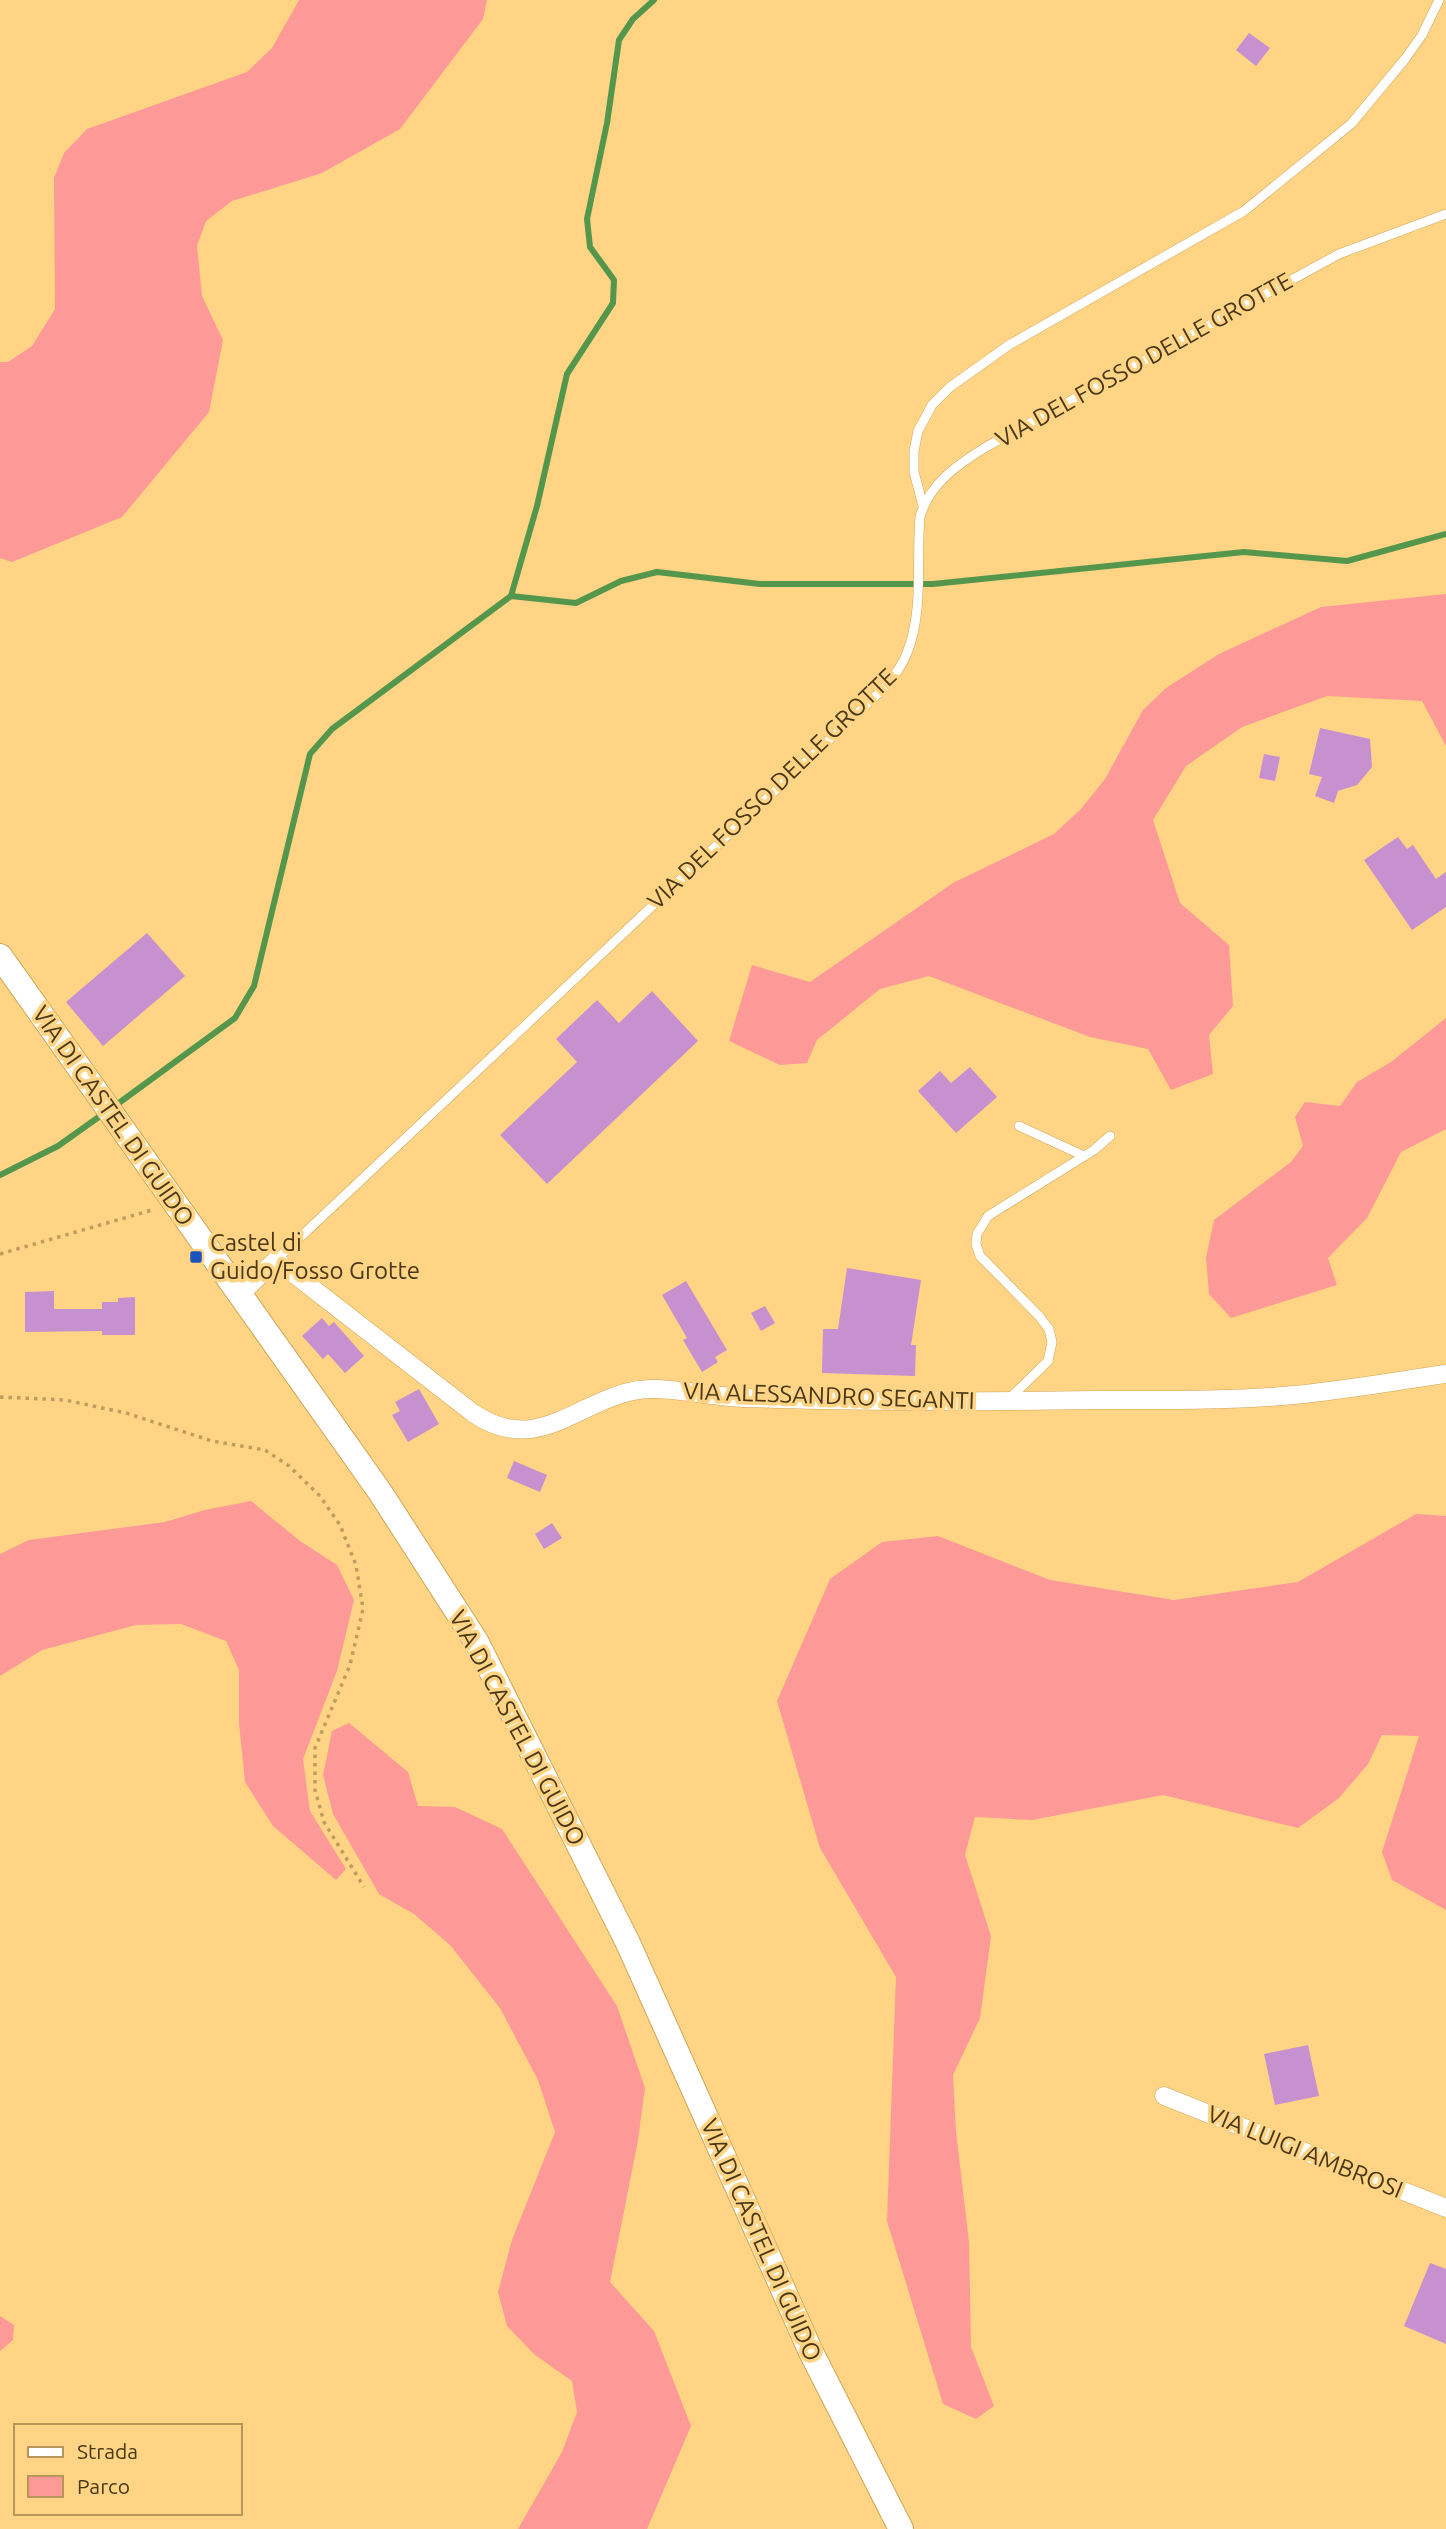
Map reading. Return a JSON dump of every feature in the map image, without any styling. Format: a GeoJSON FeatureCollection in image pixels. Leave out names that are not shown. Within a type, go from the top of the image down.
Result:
{"type":"FeatureCollection","features":[{"type":"Feature","properties":{"kind":"street","name":"VIA DI CASTEL DI GUIDO"},"geometry":{"type":"LineString","coordinates":[[0,956],[380,1492],[484,1655],[628,1944],[811,2352],[901,2529]]}},
{"type":"Feature","properties":{"kind":"street","name":"VIA DEL FOSSO DELLE GROTTE"},"geometry":{"type":"LineString","coordinates":[[239,1295],[275,1260]]}},
{"type":"Feature","properties":{"kind":"street","name":"VIA ALESSANDRO SEGANTI"},"geometry":{"type":"LineString","coordinates":[[275,1260],[473,1413],[503,1429],[529,1430],[541,1427],[628,1392],[649,1389],[747,1398],[1006,1402],[1186,1400],[1282,1396],[1446,1374]]}},
{"type":"Feature","properties":{"kind":"street","name":"VIA LUIGI AMBROSI"},"geometry":{"type":"LineString","coordinates":[[1164,2096],[1446,2208]]}},
{"type":"Feature","properties":{"kind":"lane"},"geometry":{"type":"LineString","coordinates":[[923,506],[914,472],[918,431],[932,405],[950,387],[1009,345],[1244,211],[1351,124],[1422,36],[1439,0]]}},
{"type":"Feature","properties":{"kind":"lane","name":"VIA DEL FOSSO DELLE GROTTE"},"geometry":{"type":"LineString","coordinates":[[275,1260],[883,689],[907,655],[914,630],[918,598],[919,534],[923,506],[944,477],[986,446],[1339,254],[1446,214]]}},
{"type":"Feature","properties":{"kind":"lane"},"geometry":{"type":"LineString","coordinates":[[1019,1126],[1084,1156]]}},
{"type":"Feature","properties":{"kind":"lane"},"geometry":{"type":"LineString","coordinates":[[1006,1402],[1048,1361],[1052,1342],[1049,1329],[1040,1316],[980,1256],[976,1244],[977,1234],[988,1216],[1084,1156],[1110,1136]]}},
{"type":"Feature","properties":{"kind":"path"},"geometry":{"type":"LineString","coordinates":[[0,1254],[174,1203]]}},
{"type":"Feature","properties":{"kind":"path"},"geometry":{"type":"LineString","coordinates":[[0,1397],[65,1400],[126,1413],[212,1441],[265,1450],[289,1466],[320,1496],[340,1525],[356,1565],[363,1609],[350,1665],[315,1748],[314,1790],[324,1822],[364,1887]]}},
{"type":"Feature","properties":{"kind":"green space"},"geometry":{"type":"Polygon","coordinates":[[[299,0],[487,0],[483,19],[400,129],[322,173],[232,201],[206,221],[197,246],[202,296],[223,340],[209,412],[122,517],[12,562],[0,558],[0,362],[8,362],[32,346],[55,309],[54,178],[64,153],[87,129],[247,72],[272,48],[299,0]]]}},
{"type":"Feature","properties":{"kind":"green space"},"geometry":{"type":"Polygon","coordinates":[[[1446,594],[1446,746],[1422,701],[1327,696],[1242,727],[1186,766],[1153,820],[1180,903],[1229,945],[1233,1006],[1209,1035],[1213,1074],[1171,1090],[1148,1049],[1090,1037],[929,976],[880,989],[817,1040],[807,1063],[780,1065],[729,1041],[752,965],[810,982],[953,883],[1054,834],[1081,809],[1105,779],[1143,710],[1166,688],[1219,654],[1321,607],[1446,594]]]}},
{"type":"Feature","properties":{"kind":"green space"},"geometry":{"type":"Polygon","coordinates":[[[1446,1018],[1446,1129],[1401,1152],[1367,1218],[1328,1258],[1337,1285],[1231,1318],[1209,1294],[1206,1258],[1214,1220],[1291,1162],[1303,1146],[1295,1117],[1305,1102],[1340,1106],[1357,1082],[1391,1062],[1446,1018]]]}},
{"type":"Feature","properties":{"kind":"green space"},"geometry":{"type":"Polygon","coordinates":[[[251,1501],[300,1541],[337,1565],[354,1600],[337,1671],[303,1759],[310,1811],[346,1869],[336,1880],[273,1826],[245,1782],[239,1723],[239,1670],[226,1641],[181,1624],[136,1625],[42,1650],[0,1676],[0,1554],[29,1540],[165,1522],[205,1510],[251,1501]]]}},
{"type":"Feature","properties":{"kind":"green space"},"geometry":{"type":"Polygon","coordinates":[[[1416,1514],[1446,1516],[1446,1910],[1392,1880],[1382,1852],[1419,1736],[1382,1735],[1368,1764],[1339,1798],[1298,1828],[1163,1795],[1032,1820],[975,1817],[965,1855],[991,1936],[980,2018],[953,2075],[956,2132],[969,2242],[971,2347],[994,2406],[976,2419],[943,2404],[887,2221],[896,1977],[820,1848],[777,1701],[830,1579],[882,1542],[938,1536],[1050,1580],[1174,1600],[1298,1582],[1416,1514]]]}},
{"type":"Feature","properties":{"kind":"green space"},"geometry":{"type":"Polygon","coordinates":[[[349,1723],[408,1772],[418,1806],[455,1807],[502,1829],[617,2006],[645,2088],[638,2140],[610,2282],[654,2331],[691,2426],[647,2529],[518,2529],[562,2452],[577,2412],[572,2381],[535,2355],[507,2326],[498,2292],[512,2240],[555,2132],[538,2080],[500,2008],[450,1945],[414,1914],[379,1894],[333,1814],[323,1775],[332,1731],[349,1723]]]}},
{"type":"Feature","properties":{"kind":"green space"},"geometry":{"type":"Polygon","coordinates":[[[0,2316],[14,2325],[13,2340],[0,2351],[0,2316]]]}},
{"type":"Feature","properties":{"kind":"building"},"geometry":{"type":"Polygon","coordinates":[[[1249,33],[1270,48],[1256,66],[1236,50],[1249,33]]]}},
{"type":"Feature","properties":{"kind":"building"},"geometry":{"type":"Polygon","coordinates":[[[1320,728],[1370,739],[1372,767],[1357,785],[1338,791],[1334,803],[1315,796],[1322,777],[1309,774],[1320,728]]]}},
{"type":"Feature","properties":{"kind":"building"},"geometry":{"type":"Polygon","coordinates":[[[1264,754],[1280,757],[1275,781],[1259,778],[1264,754]]]}},
{"type":"Feature","properties":{"kind":"building"},"geometry":{"type":"Polygon","coordinates":[[[1398,837],[1407,849],[1413,845],[1436,879],[1446,872],[1446,907],[1412,930],[1364,860],[1398,837]]]}},
{"type":"Feature","properties":{"kind":"building"},"geometry":{"type":"Polygon","coordinates":[[[147,933],[185,976],[103,1046],[66,1002],[147,933]]]}},
{"type":"Feature","properties":{"kind":"building"},"geometry":{"type":"Polygon","coordinates":[[[652,991],[698,1041],[547,1184],[500,1135],[577,1062],[556,1039],[597,1000],[619,1023],[652,991]]]}},
{"type":"Feature","properties":{"kind":"building"},"geometry":{"type":"Polygon","coordinates":[[[970,1067],[997,1097],[956,1133],[918,1091],[940,1071],[951,1083],[970,1067]]]}},
{"type":"Feature","properties":{"kind":"building"},"geometry":{"type":"Polygon","coordinates":[[[847,1268],[921,1280],[911,1345],[916,1345],[915,1376],[822,1373],[823,1329],[838,1329],[847,1268]]]}},
{"type":"Feature","properties":{"kind":"building"},"geometry":{"type":"Polygon","coordinates":[[[686,1281],[727,1350],[715,1357],[718,1362],[702,1372],[683,1340],[687,1338],[662,1295],[686,1281]]]}},
{"type":"Feature","properties":{"kind":"building"},"geometry":{"type":"Polygon","coordinates":[[[54,1291],[54,1309],[102,1309],[102,1302],[118,1302],[118,1298],[135,1297],[135,1335],[102,1335],[102,1331],[25,1332],[25,1292],[54,1291]]]}},
{"type":"Feature","properties":{"kind":"building"},"geometry":{"type":"Polygon","coordinates":[[[765,1306],[775,1323],[761,1331],[751,1313],[765,1306]]]}},
{"type":"Feature","properties":{"kind":"building"},"geometry":{"type":"Polygon","coordinates":[[[322,1318],[329,1326],[334,1322],[364,1356],[345,1373],[328,1354],[323,1359],[302,1336],[322,1318]]]}},
{"type":"Feature","properties":{"kind":"building"},"geometry":{"type":"Polygon","coordinates":[[[419,1389],[439,1424],[408,1442],[392,1415],[400,1411],[395,1402],[419,1389]]]}},
{"type":"Feature","properties":{"kind":"building"},"geometry":{"type":"Polygon","coordinates":[[[514,1461],[547,1475],[540,1492],[507,1478],[514,1461]]]}},
{"type":"Feature","properties":{"kind":"building"},"geometry":{"type":"Polygon","coordinates":[[[552,1523],[562,1538],[544,1549],[535,1534],[552,1523]]]}},
{"type":"Feature","properties":{"kind":"building"},"geometry":{"type":"Polygon","coordinates":[[[1308,2045],[1319,2096],[1275,2105],[1264,2054],[1308,2045]]]}},
{"type":"Feature","properties":{"kind":"building"},"geometry":{"type":"Polygon","coordinates":[[[1430,2263],[1446,2269],[1446,2344],[1404,2326],[1430,2263]]]}},
{"type":"Feature","properties":{"kind":"waterway"},"geometry":{"type":"LineString","coordinates":[[511,596],[537,506],[567,374],[613,303],[614,280],[590,247],[587,219],[607,123],[619,40],[633,19],[654,0]]}},
{"type":"Feature","properties":{"kind":"waterway"},"geometry":{"type":"LineString","coordinates":[[112,1108],[235,1018],[254,986],[310,754],[332,729],[511,596],[576,603],[621,581],[657,572],[760,584],[933,584],[1244,552],[1347,561],[1446,534]]}},
{"type":"Feature","properties":{"kind":"waterway"},"geometry":{"type":"LineString","coordinates":[[0,1175],[58,1146],[103,1114]]}},
{"type":"Feature","properties":{"kind":"place","name":"Castel di Guido/Fosso Grotte"},"geometry":{"type":"Point","coordinates":[196,1257]}}]}
